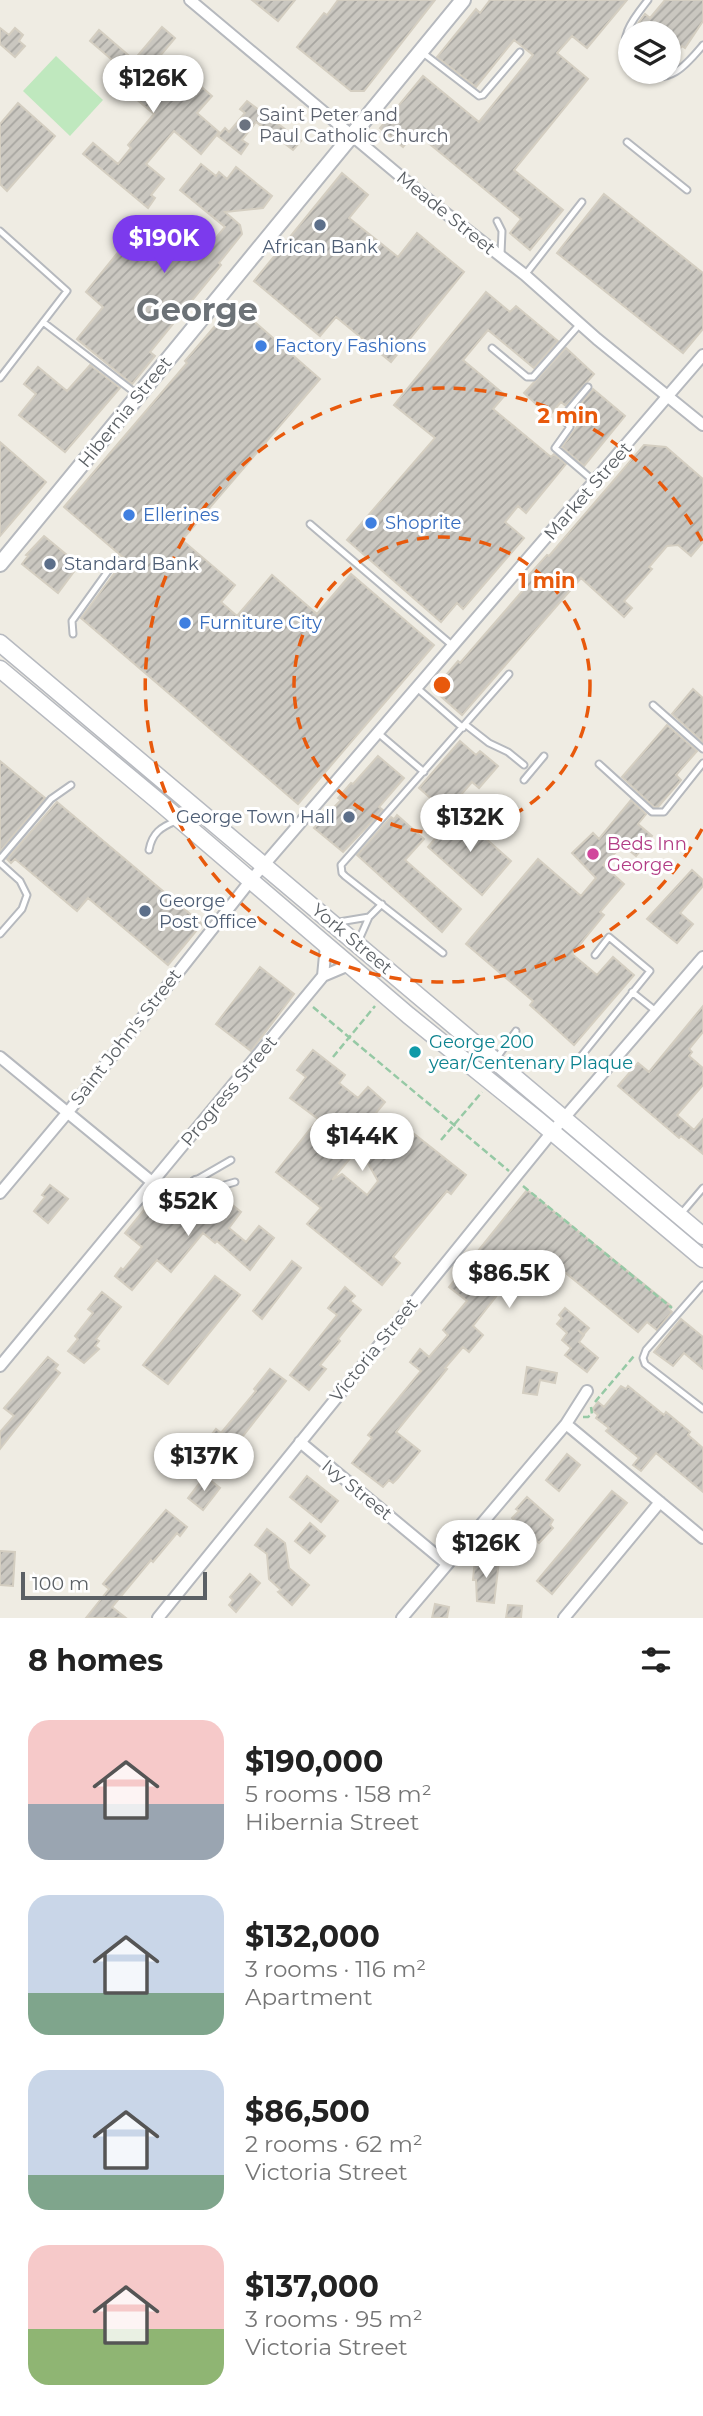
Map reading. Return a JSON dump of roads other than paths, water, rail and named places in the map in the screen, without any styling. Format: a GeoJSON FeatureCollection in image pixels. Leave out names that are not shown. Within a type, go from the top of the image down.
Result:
{"type":"FeatureCollection","features":[{"type":"Feature","properties":{"kind":"main road","name":"York Street"},"geometry":{"type":"LineString","coordinates":[[0,643],[413,990],[494,1062],[558,1126],[703,1259]]}},
{"type":"Feature","properties":{"kind":"main road","name":"York Street"},"geometry":{"type":"LineString","coordinates":[[0,669],[384,995],[491,1081],[558,1126],[703,1236]]}},
{"type":"Feature","properties":{"kind":"street","name":"Meade Street"},"geometry":{"type":"LineString","coordinates":[[190,0],[703,425]]}},
{"type":"Feature","properties":{"kind":"street","name":"Hibernia Street"},"geometry":{"type":"LineString","coordinates":[[0,564],[463,0]]}},
{"type":"Feature","properties":{"kind":"street","name":"Market Street"},"geometry":{"type":"LineString","coordinates":[[251,880],[703,355]]}},
{"type":"Feature","properties":{"kind":"street","name":"Saint John's Street"},"geometry":{"type":"LineString","coordinates":[[0,1193],[68,1112],[251,880]]}},
{"type":"Feature","properties":{"kind":"street"},"geometry":{"type":"LineString","coordinates":[[323,976],[326,945]]}},
{"type":"Feature","properties":{"kind":"street","name":"Victoria Street"},"geometry":{"type":"LineString","coordinates":[[158,1618],[515,1177],[703,957]]}},
{"type":"Feature","properties":{"kind":"street","name":"Progress Street"},"geometry":{"type":"LineString","coordinates":[[0,1366],[323,976],[349,965]]}},
{"type":"Feature","properties":{"kind":"street"},"geometry":{"type":"LineString","coordinates":[[0,1057],[152,1182]]}},
{"type":"Feature","properties":{"kind":"street"},"geometry":{"type":"LineString","coordinates":[[402,1618],[566,1424],[587,1391]]}},
{"type":"Feature","properties":{"kind":"street"},"geometry":{"type":"LineString","coordinates":[[566,1424],[703,1538]]}},
{"type":"Feature","properties":{"kind":"street","name":"Ivy Street"},"geometry":{"type":"LineString","coordinates":[[300,1443],[447,1564]]}},
{"type":"Feature","properties":{"kind":"street"},"geometry":{"type":"LineString","coordinates":[[564,1618],[660,1502]]}},
{"type":"Feature","properties":{"kind":"lane"},"geometry":{"type":"LineString","coordinates":[[631,21],[648,0]]}},
{"type":"Feature","properties":{"kind":"lane"},"geometry":{"type":"LineString","coordinates":[[681,70],[703,45]]}},
{"type":"Feature","properties":{"kind":"lane"},"geometry":{"type":"LineString","coordinates":[[421,51],[479,96],[520,52]]}},
{"type":"Feature","properties":{"kind":"lane"},"geometry":{"type":"LineString","coordinates":[[627,142],[687,190]]}},
{"type":"Feature","properties":{"kind":"lane"},"geometry":{"type":"LineString","coordinates":[[525,275],[582,202]]}},
{"type":"Feature","properties":{"kind":"lane"},"geometry":{"type":"LineString","coordinates":[[497,221],[502,229],[501,257]]}},
{"type":"Feature","properties":{"kind":"lane"},"geometry":{"type":"LineString","coordinates":[[0,231],[67,291],[1,376]]}},
{"type":"Feature","properties":{"kind":"lane"},"geometry":{"type":"LineString","coordinates":[[43,322],[138,395]]}},
{"type":"Feature","properties":{"kind":"lane"},"geometry":{"type":"LineString","coordinates":[[492,348],[527,377],[533,377],[580,324]]}},
{"type":"Feature","properties":{"kind":"lane"},"geometry":{"type":"LineString","coordinates":[[588,387],[562,418],[570,427],[555,449],[595,482]]}},
{"type":"Feature","properties":{"kind":"lane"},"geometry":{"type":"LineString","coordinates":[[310,524],[453,646]]}},
{"type":"Feature","properties":{"kind":"lane"},"geometry":{"type":"LineString","coordinates":[[72,634],[72,621],[116,560]]}},
{"type":"Feature","properties":{"kind":"lane"},"geometry":{"type":"LineString","coordinates":[[443,953],[342,873],[341,865],[509,674]]}},
{"type":"Feature","properties":{"kind":"lane"},"geometry":{"type":"LineString","coordinates":[[417,688],[465,726],[524,765]]}},
{"type":"Feature","properties":{"kind":"lane"},"geometry":{"type":"LineString","coordinates":[[653,705],[703,749]]}},
{"type":"Feature","properties":{"kind":"lane"},"geometry":{"type":"LineString","coordinates":[[378,733],[424,772]]}},
{"type":"Feature","properties":{"kind":"lane"},"geometry":{"type":"LineString","coordinates":[[524,780],[544,755]]}},
{"type":"Feature","properties":{"kind":"lane"},"geometry":{"type":"LineString","coordinates":[[599,764],[658,813],[664,811],[703,763]]}},
{"type":"Feature","properties":{"kind":"lane"},"geometry":{"type":"LineString","coordinates":[[0,934],[22,909],[27,895],[20,881],[0,861],[51,799],[71,785]]}},
{"type":"Feature","properties":{"kind":"lane"},"geometry":{"type":"LineString","coordinates":[[149,850],[151,839],[158,830],[179,820]]}},
{"type":"Feature","properties":{"kind":"lane"},"geometry":{"type":"LineString","coordinates":[[357,945],[369,917],[382,904]]}},
{"type":"Feature","properties":{"kind":"lane"},"geometry":{"type":"LineString","coordinates":[[332,923],[369,917]]}},
{"type":"Feature","properties":{"kind":"lane"},"geometry":{"type":"LineString","coordinates":[[578,1060],[650,971],[609,937],[595,955]]}},
{"type":"Feature","properties":{"kind":"lane"},"geometry":{"type":"LineString","coordinates":[[632,992],[657,1012]]}},
{"type":"Feature","properties":{"kind":"lane"},"geometry":{"type":"LineString","coordinates":[[494,1062],[516,1031]]}},
{"type":"Feature","properties":{"kind":"lane"},"geometry":{"type":"LineString","coordinates":[[175,1202],[202,1183],[198,1179],[231,1160]]}},
{"type":"Feature","properties":{"kind":"lane"},"geometry":{"type":"LineString","coordinates":[[196,1187],[211,1188],[234,1182]]}},
{"type":"Feature","properties":{"kind":"lane"},"geometry":{"type":"LineString","coordinates":[[679,1216],[703,1188]]}},
{"type":"Feature","properties":{"kind":"lane"},"geometry":{"type":"LineString","coordinates":[[703,1285],[646,1350],[643,1358],[645,1364],[703,1409]]}},
{"type":"Feature","properties":{"kind":"place","name":"Saint Peter and Paul Catholic Church"},"geometry":{"type":"Point","coordinates":[245,125]}},
{"type":"Feature","properties":{"kind":"place","name":"African Bank"},"geometry":{"type":"Point","coordinates":[320,225]}},
{"type":"Feature","properties":{"kind":"place","name":"Factory Fashions"},"geometry":{"type":"Point","coordinates":[261,346]}},
{"type":"Feature","properties":{"kind":"place","name":"Ellerines"},"geometry":{"type":"Point","coordinates":[129,515]}},
{"type":"Feature","properties":{"kind":"place","name":"Shoprite"},"geometry":{"type":"Point","coordinates":[371,523]}},
{"type":"Feature","properties":{"kind":"place","name":"Standard Bank"},"geometry":{"type":"Point","coordinates":[50,564]}},
{"type":"Feature","properties":{"kind":"place","name":"Furniture City"},"geometry":{"type":"Point","coordinates":[185,623]}},
{"type":"Feature","properties":{"kind":"place","name":"George Town Hall"},"geometry":{"type":"Point","coordinates":[349,817]}},
{"type":"Feature","properties":{"kind":"place","name":"Beds Inn George"},"geometry":{"type":"Point","coordinates":[593,854]}},
{"type":"Feature","properties":{"kind":"place","name":"George Post Office"},"geometry":{"type":"Point","coordinates":[145,911]}},
{"type":"Feature","properties":{"kind":"place","name":"George 200 year/Centenary Plaque"},"geometry":{"type":"Point","coordinates":[415,1052]}},
{"type":"Feature","properties":{"kind":"district","name":"George"},"geometry":{"type":"Point","coordinates":[197,310]}}]}
